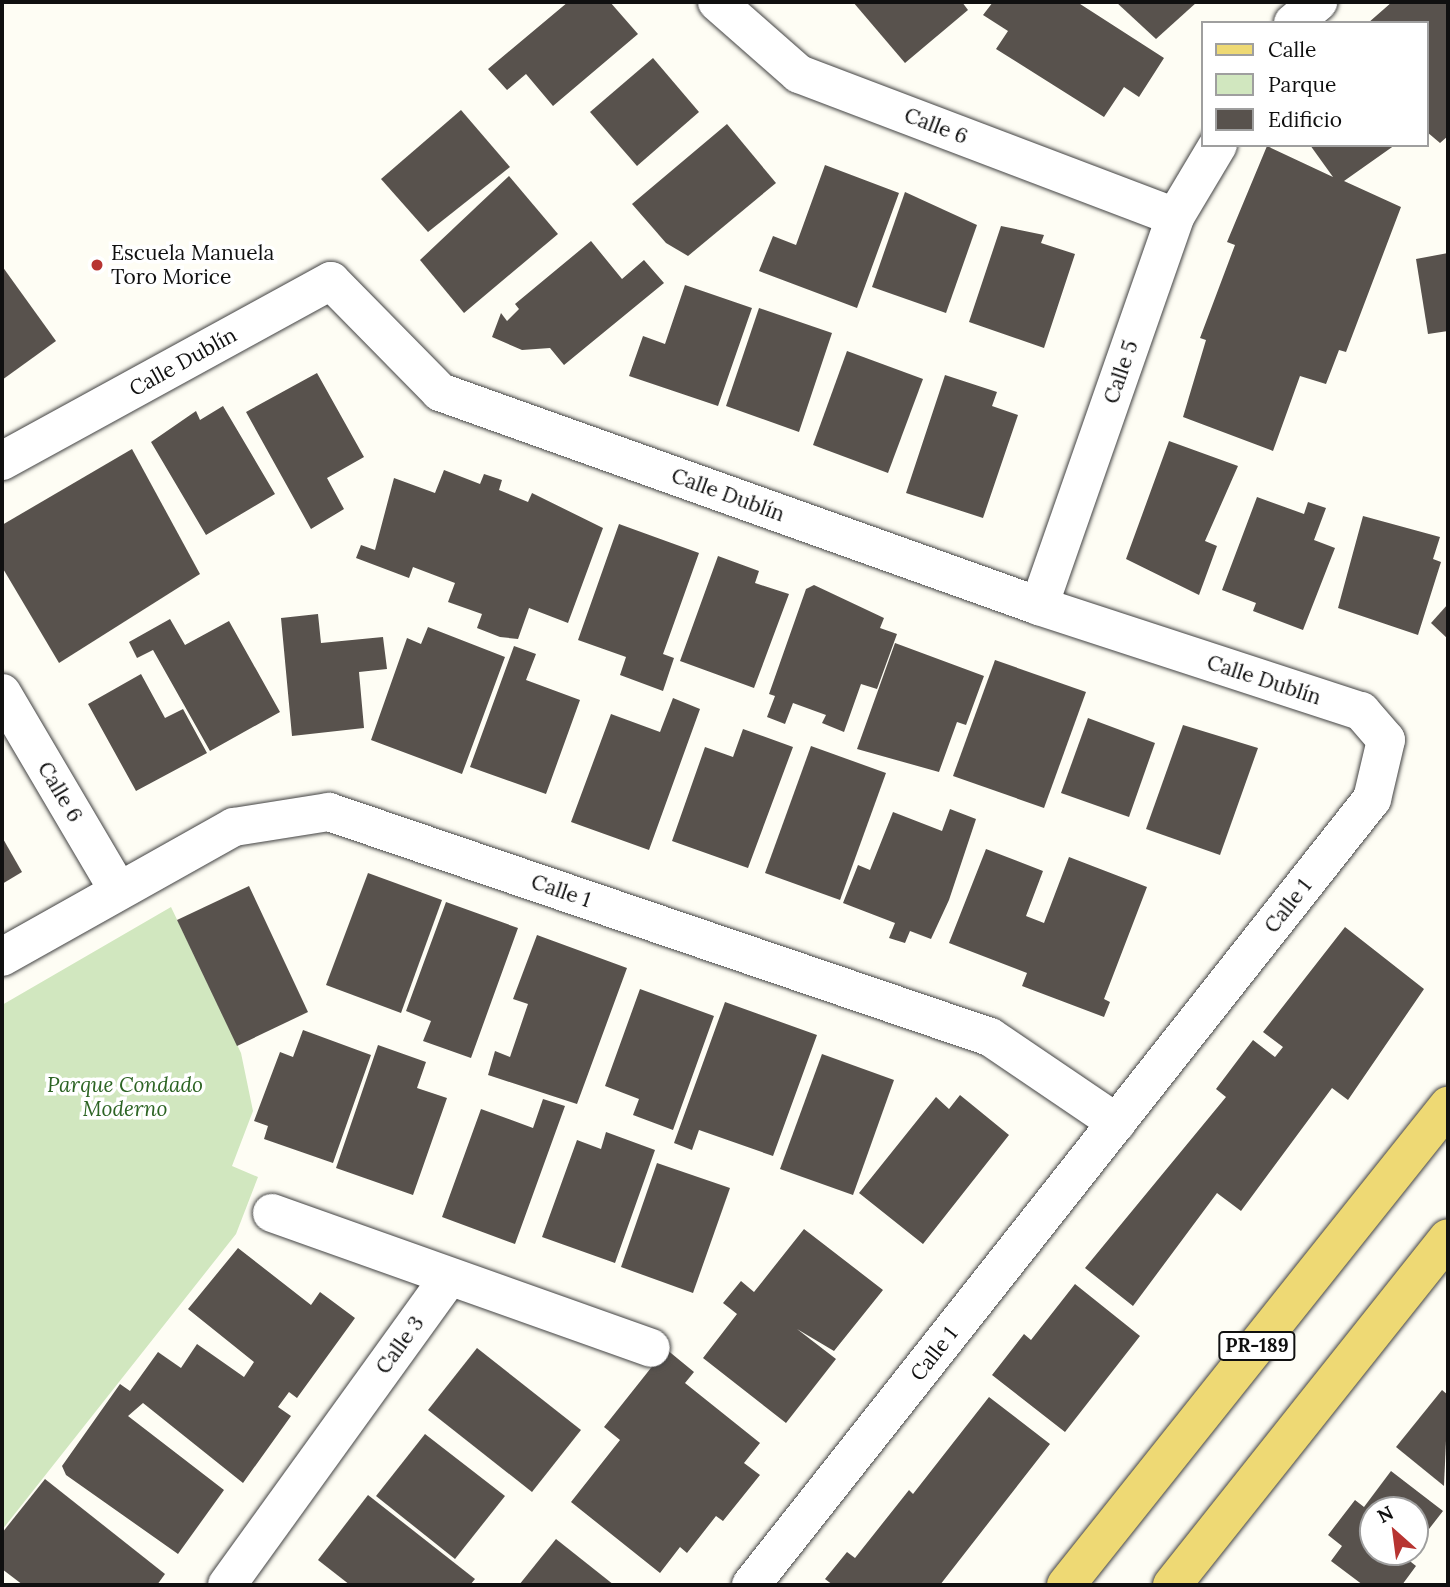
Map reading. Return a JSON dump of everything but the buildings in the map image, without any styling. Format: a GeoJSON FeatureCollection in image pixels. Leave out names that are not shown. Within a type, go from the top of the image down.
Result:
{"type":"FeatureCollection","features":[{"type":"Feature","properties":{"kind":"main road","name":"PR-189"},"geometry":{"type":"LineString","coordinates":[[1066,1585],[1448,1106]]}},
{"type":"Feature","properties":{"kind":"main road"},"geometry":{"type":"LineString","coordinates":[[1172,1585],[1448,1238]]}},
{"type":"Feature","properties":{"kind":"street","name":"Calle 6"},"geometry":{"type":"LineString","coordinates":[[717,2],[799,74],[1175,217]]}},
{"type":"Feature","properties":{"kind":"street"},"geometry":{"type":"LineString","coordinates":[[1295,21],[1318,2]]}},
{"type":"Feature","properties":{"kind":"street","name":"Calle 5"},"geometry":{"type":"LineString","coordinates":[[1039,606],[1175,217],[1217,147]]}},
{"type":"Feature","properties":{"kind":"street","name":"Calle Dublín"},"geometry":{"type":"LineString","coordinates":[[2,461],[331,281],[440,392],[1039,606],[1362,711],[1386,740],[1372,799],[1329,854]]}},
{"type":"Feature","properties":{"kind":"street","name":"Calle 6"},"geometry":{"type":"LineString","coordinates":[[2,694],[118,890]]}},
{"type":"Feature","properties":{"kind":"street","name":"Calle 1"},"geometry":{"type":"LineString","coordinates":[[2,957],[234,827],[329,812],[990,1037],[1117,1123]]}},
{"type":"Feature","properties":{"kind":"street","name":"Calle 1"},"geometry":{"type":"LineString","coordinates":[[751,1585],[1329,854]]}},
{"type":"Feature","properties":{"kind":"street"},"geometry":{"type":"LineString","coordinates":[[272,1213],[448,1279],[651,1348]]}},
{"type":"Feature","properties":{"kind":"street","name":"Calle 3"},"geometry":{"type":"LineString","coordinates":[[230,1584],[448,1279]]}},
{"type":"Feature","properties":{"kind":"green space","name":"Parque Condado Moderno"},"geometry":{"type":"Polygon","coordinates":[[[171,907],[241,1053],[253,1111],[232,1166],[258,1177],[236,1234],[2,1530],[2,1005],[171,907]]]}},
{"type":"Feature","properties":{"kind":"place","name":"Escuela Manuela Toro Morice"},"geometry":{"type":"Point","coordinates":[97,265]}}]}
